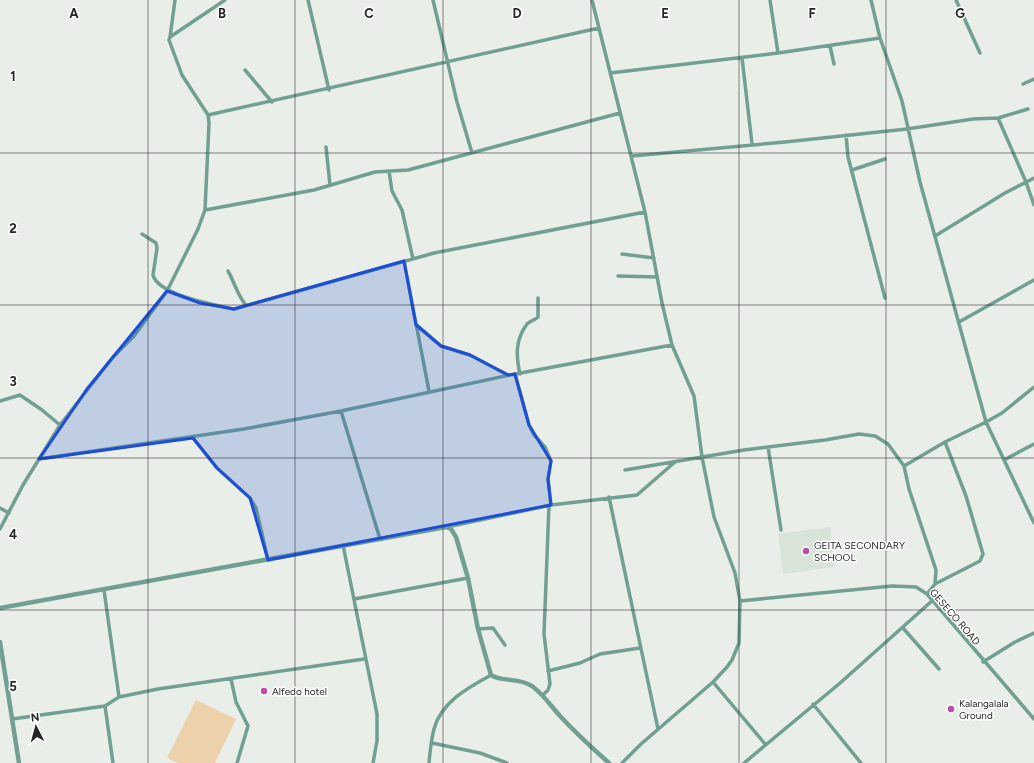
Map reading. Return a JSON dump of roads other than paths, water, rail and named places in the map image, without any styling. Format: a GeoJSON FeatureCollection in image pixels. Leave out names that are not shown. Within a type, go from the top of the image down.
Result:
{"type":"FeatureCollection","features":[{"type":"Feature","properties":{"kind":"street"},"geometry":{"type":"LineString","coordinates":[[0,529],[60,425],[113,356],[134,336],[167,291],[198,229],[205,210],[209,134],[208,115],[177,67],[169,42],[175,0]]}},
{"type":"Feature","properties":{"kind":"street"},"geometry":{"type":"LineString","coordinates":[[170,37],[225,0]]}},
{"type":"Feature","properties":{"kind":"street"},"geometry":{"type":"LineString","coordinates":[[308,0],[329,90]]}},
{"type":"Feature","properties":{"kind":"street"},"geometry":{"type":"LineString","coordinates":[[433,0],[447,63],[472,153]]}},
{"type":"Feature","properties":{"kind":"street"},"geometry":{"type":"LineString","coordinates":[[592,0],[645,212],[672,345],[694,396],[702,457],[714,517],[735,573],[740,601],[740,634],[736,652],[727,668],[622,763]]}},
{"type":"Feature","properties":{"kind":"street"},"geometry":{"type":"LineString","coordinates":[[770,0],[778,53]]}},
{"type":"Feature","properties":{"kind":"street"},"geometry":{"type":"LineString","coordinates":[[871,0],[880,38],[902,101],[907,129],[986,422],[1034,523]]}},
{"type":"Feature","properties":{"kind":"street"},"geometry":{"type":"LineString","coordinates":[[956,0],[980,53]]}},
{"type":"Feature","properties":{"kind":"street"},"geometry":{"type":"LineString","coordinates":[[208,115],[329,90],[599,28]]}},
{"type":"Feature","properties":{"kind":"street"},"geometry":{"type":"LineString","coordinates":[[610,73],[742,58],[880,38]]}},
{"type":"Feature","properties":{"kind":"street"},"geometry":{"type":"LineString","coordinates":[[830,46],[834,64]]}},
{"type":"Feature","properties":{"kind":"street"},"geometry":{"type":"LineString","coordinates":[[742,58],[752,144]]}},
{"type":"Feature","properties":{"kind":"street"},"geometry":{"type":"LineString","coordinates":[[245,70],[272,102]]}},
{"type":"Feature","properties":{"kind":"street"},"geometry":{"type":"LineString","coordinates":[[1023,84],[1034,79]]}},
{"type":"Feature","properties":{"kind":"street"},"geometry":{"type":"LineString","coordinates":[[632,156],[907,129],[973,119],[998,118],[1028,109]]}},
{"type":"Feature","properties":{"kind":"street"},"geometry":{"type":"LineString","coordinates":[[205,210],[300,193],[375,172],[408,170],[516,140],[620,114]]}},
{"type":"Feature","properties":{"kind":"street"},"geometry":{"type":"LineString","coordinates":[[998,118],[1026,182],[1034,205]]}},
{"type":"Feature","properties":{"kind":"street"},"geometry":{"type":"LineString","coordinates":[[846,135],[852,170],[885,298]]}},
{"type":"Feature","properties":{"kind":"street"},"geometry":{"type":"LineString","coordinates":[[326,146],[330,185]]}},
{"type":"Feature","properties":{"kind":"street"},"geometry":{"type":"LineString","coordinates":[[852,170],[885,159]]}},
{"type":"Feature","properties":{"kind":"street"},"geometry":{"type":"LineString","coordinates":[[389,172],[392,191],[402,210],[413,258]]}},
{"type":"Feature","properties":{"kind":"street"},"geometry":{"type":"LineString","coordinates":[[935,236],[1034,178]]}},
{"type":"Feature","properties":{"kind":"street"},"geometry":{"type":"LineString","coordinates":[[142,234],[156,243],[154,279],[167,291],[206,304],[234,308],[413,258],[464,246],[645,212]]}},
{"type":"Feature","properties":{"kind":"street"},"geometry":{"type":"LineString","coordinates":[[622,254],[654,258]]}},
{"type":"Feature","properties":{"kind":"street"},"geometry":{"type":"LineString","coordinates":[[404,261],[429,391]]}},
{"type":"Feature","properties":{"kind":"street"},"geometry":{"type":"LineString","coordinates":[[228,271],[237,287],[240,298],[246,305]]}},
{"type":"Feature","properties":{"kind":"street"},"geometry":{"type":"LineString","coordinates":[[618,276],[657,277]]}},
{"type":"Feature","properties":{"kind":"street"},"geometry":{"type":"LineString","coordinates":[[959,322],[1034,280]]}},
{"type":"Feature","properties":{"kind":"street"},"geometry":{"type":"LineString","coordinates":[[520,374],[516,357],[517,344],[527,325],[538,318],[538,298]]}},
{"type":"Feature","properties":{"kind":"street"},"geometry":{"type":"LineString","coordinates":[[416,325],[439,345],[466,353],[508,375]]}},
{"type":"Feature","properties":{"kind":"street"},"geometry":{"type":"LineString","coordinates":[[40,459],[193,438],[341,411],[508,375],[672,345]]}},
{"type":"Feature","properties":{"kind":"street"},"geometry":{"type":"LineString","coordinates":[[515,374],[529,425],[534,435],[545,447],[551,461],[548,479],[550,505],[544,634],[549,687],[543,695]]}},
{"type":"Feature","properties":{"kind":"street"},"geometry":{"type":"LineString","coordinates":[[904,466],[946,442],[986,422],[1002,412],[1034,387]]}},
{"type":"Feature","properties":{"kind":"street"},"geometry":{"type":"LineString","coordinates":[[0,401],[20,395],[60,425]]}},
{"type":"Feature","properties":{"kind":"street"},"geometry":{"type":"LineString","coordinates":[[341,411],[380,539]]}},
{"type":"Feature","properties":{"kind":"street"},"geometry":{"type":"LineString","coordinates":[[626,470],[768,447],[859,434],[870,434],[884,440],[904,466],[909,489],[936,570],[935,584]]}},
{"type":"Feature","properties":{"kind":"street"},"geometry":{"type":"LineString","coordinates":[[193,438],[217,468],[250,498],[260,522],[268,560]]}},
{"type":"Feature","properties":{"kind":"street"},"geometry":{"type":"LineString","coordinates":[[926,594],[935,584],[980,561],[983,554],[966,496],[946,442]]}},
{"type":"Feature","properties":{"kind":"street"},"geometry":{"type":"LineString","coordinates":[[1004,460],[1034,444]]}},
{"type":"Feature","properties":{"kind":"street"},"geometry":{"type":"LineString","coordinates":[[768,447],[781,530]]}},
{"type":"Feature","properties":{"kind":"street"},"geometry":{"type":"LineString","coordinates":[[0,608],[446,527],[550,505],[609,497],[637,495],[676,462]]}},
{"type":"Feature","properties":{"kind":"street"},"geometry":{"type":"LineString","coordinates":[[609,497],[658,729]]}},
{"type":"Feature","properties":{"kind":"street"},"geometry":{"type":"LineString","coordinates":[[0,508],[9,513]]}},
{"type":"Feature","properties":{"kind":"street"},"geometry":{"type":"LineString","coordinates":[[446,527],[451,529],[456,537],[468,578],[478,628],[491,675],[497,678],[521,681],[543,695],[564,720],[609,763]]}},
{"type":"Feature","properties":{"kind":"street"},"geometry":{"type":"LineString","coordinates":[[343,545],[354,598],[364,659],[374,698],[378,728],[373,763]]}},
{"type":"Feature","properties":{"kind":"street"},"geometry":{"type":"LineString","coordinates":[[354,598],[468,578]]}},
{"type":"Feature","properties":{"kind":"street","name":"GESECO ROAD"},"geometry":{"type":"LineString","coordinates":[[740,601],[903,586],[916,587],[933,600],[983,662],[1034,720]]}},
{"type":"Feature","properties":{"kind":"street"},"geometry":{"type":"LineString","coordinates":[[104,590],[120,697]]}},
{"type":"Feature","properties":{"kind":"street"},"geometry":{"type":"LineString","coordinates":[[744,763],[813,704],[839,684],[933,600]]}},
{"type":"Feature","properties":{"kind":"street"},"geometry":{"type":"LineString","coordinates":[[478,628],[493,628],[505,645]]}},
{"type":"Feature","properties":{"kind":"street"},"geometry":{"type":"LineString","coordinates":[[903,628],[939,669]]}},
{"type":"Feature","properties":{"kind":"street"},"geometry":{"type":"LineString","coordinates":[[983,662],[1032,634],[1034,639]]}},
{"type":"Feature","properties":{"kind":"street"},"geometry":{"type":"LineString","coordinates":[[0,642],[19,763]]}},
{"type":"Feature","properties":{"kind":"street"},"geometry":{"type":"LineString","coordinates":[[548,671],[580,663],[600,654],[640,648]]}},
{"type":"Feature","properties":{"kind":"street"},"geometry":{"type":"LineString","coordinates":[[12,720],[105,706],[120,697],[158,689],[364,659]]}},
{"type":"Feature","properties":{"kind":"street"},"geometry":{"type":"LineString","coordinates":[[429,763],[436,722],[446,707],[455,697],[491,675]]}},
{"type":"Feature","properties":{"kind":"street"},"geometry":{"type":"LineString","coordinates":[[231,679],[236,702],[248,726],[237,763]]}},
{"type":"Feature","properties":{"kind":"street"},"geometry":{"type":"LineString","coordinates":[[713,682],[765,744]]}},
{"type":"Feature","properties":{"kind":"street"},"geometry":{"type":"LineString","coordinates":[[813,704],[861,763]]}},
{"type":"Feature","properties":{"kind":"street"},"geometry":{"type":"LineString","coordinates":[[105,706],[114,763]]}},
{"type":"Feature","properties":{"kind":"street"},"geometry":{"type":"LineString","coordinates":[[432,743],[480,754],[507,763]]}},
{"type":"Feature","properties":{"kind":"place","name":"GEITA SECONDARY SCHOOL"},"geometry":{"type":"Point","coordinates":[806,551]}},
{"type":"Feature","properties":{"kind":"place","name":"Alfedo hotel"},"geometry":{"type":"Point","coordinates":[264,691]}},
{"type":"Feature","properties":{"kind":"place","name":"Kalangalala Ground"},"geometry":{"type":"Point","coordinates":[951,709]}}]}
